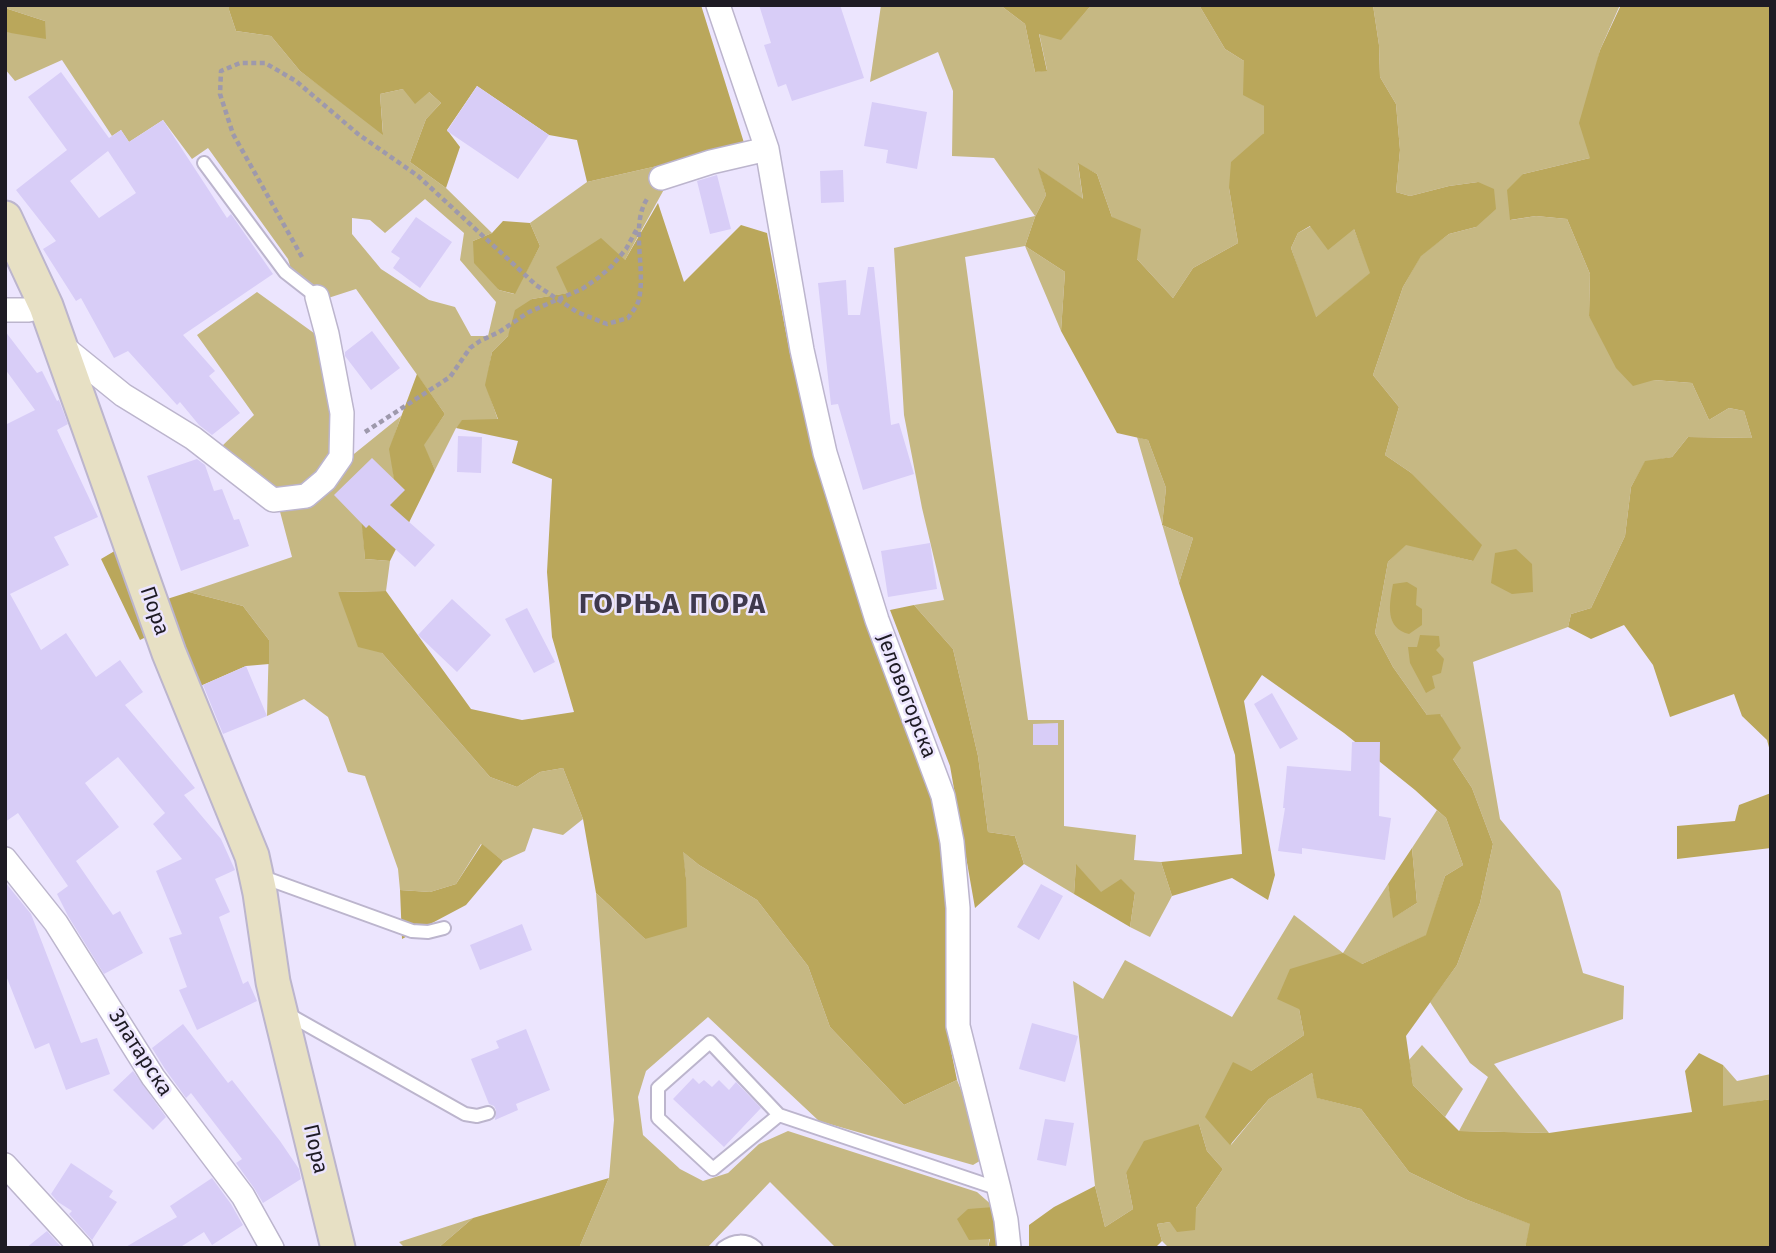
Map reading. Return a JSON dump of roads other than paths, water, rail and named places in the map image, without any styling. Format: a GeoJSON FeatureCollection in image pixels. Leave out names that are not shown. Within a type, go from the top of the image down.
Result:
{"type":"FeatureCollection","features":[{"type":"Feature","properties":{"kind":"street","name":"Јеловогорска"},"geometry":{"type":"LineString","coordinates":[[718,5],[767,149],[802,350],[825,453],[877,620],[943,796],[952,842],[958,908],[958,1026],[999,1189],[1009,1248]]}},
{"type":"Feature","properties":{"kind":"street"},"geometry":{"type":"LineString","coordinates":[[660,178],[711,162],[767,149]]}},
{"type":"Feature","properties":{"kind":"street","name":"Пора"},"geometry":{"type":"LineString","coordinates":[[5,218],[61,344],[169,653],[244,834],[256,874],[280,1010],[338,1248]]}},
{"type":"Feature","properties":{"kind":"street","name":"Пора"},"geometry":{"type":"LineString","coordinates":[[61,344],[123,395],[193,438],[273,499],[306,496],[325,480],[341,457],[342,413],[327,334],[317,298]]}},
{"type":"Feature","properties":{"kind":"street"},"geometry":{"type":"LineString","coordinates":[[5,310],[28,310],[46,306]]}},
{"type":"Feature","properties":{"kind":"street","name":"Златарска"},"geometry":{"type":"LineString","coordinates":[[5,859],[56,923],[153,1076],[243,1196],[272,1248]]}},
{"type":"Feature","properties":{"kind":"street"},"geometry":{"type":"LineString","coordinates":[[5,1165],[81,1248]]}},
{"type":"Feature","properties":{"kind":"lane"},"geometry":{"type":"LineString","coordinates":[[204,163],[285,272],[317,298]]}},
{"type":"Feature","properties":{"kind":"lane"},"geometry":{"type":"LineString","coordinates":[[256,874],[412,931],[428,932],[444,928]]}},
{"type":"Feature","properties":{"kind":"lane"},"geometry":{"type":"LineString","coordinates":[[280,1010],[465,1114],[477,1116],[488,1113]]}},
{"type":"Feature","properties":{"kind":"lane"},"geometry":{"type":"LineString","coordinates":[[779,1115],[713,1169],[658,1118],[658,1088],[710,1042],[779,1115],[999,1189]]}},
{"type":"Feature","properties":{"kind":"lane"},"geometry":{"type":"LineString","coordinates":[[723,1248],[738,1241],[746,1241],[756,1248]]}},
{"type":"Feature","properties":{"kind":"district","name":"ГОРЊА ПОРА"},"geometry":{"type":"Point","coordinates":[673,605]}}]}
